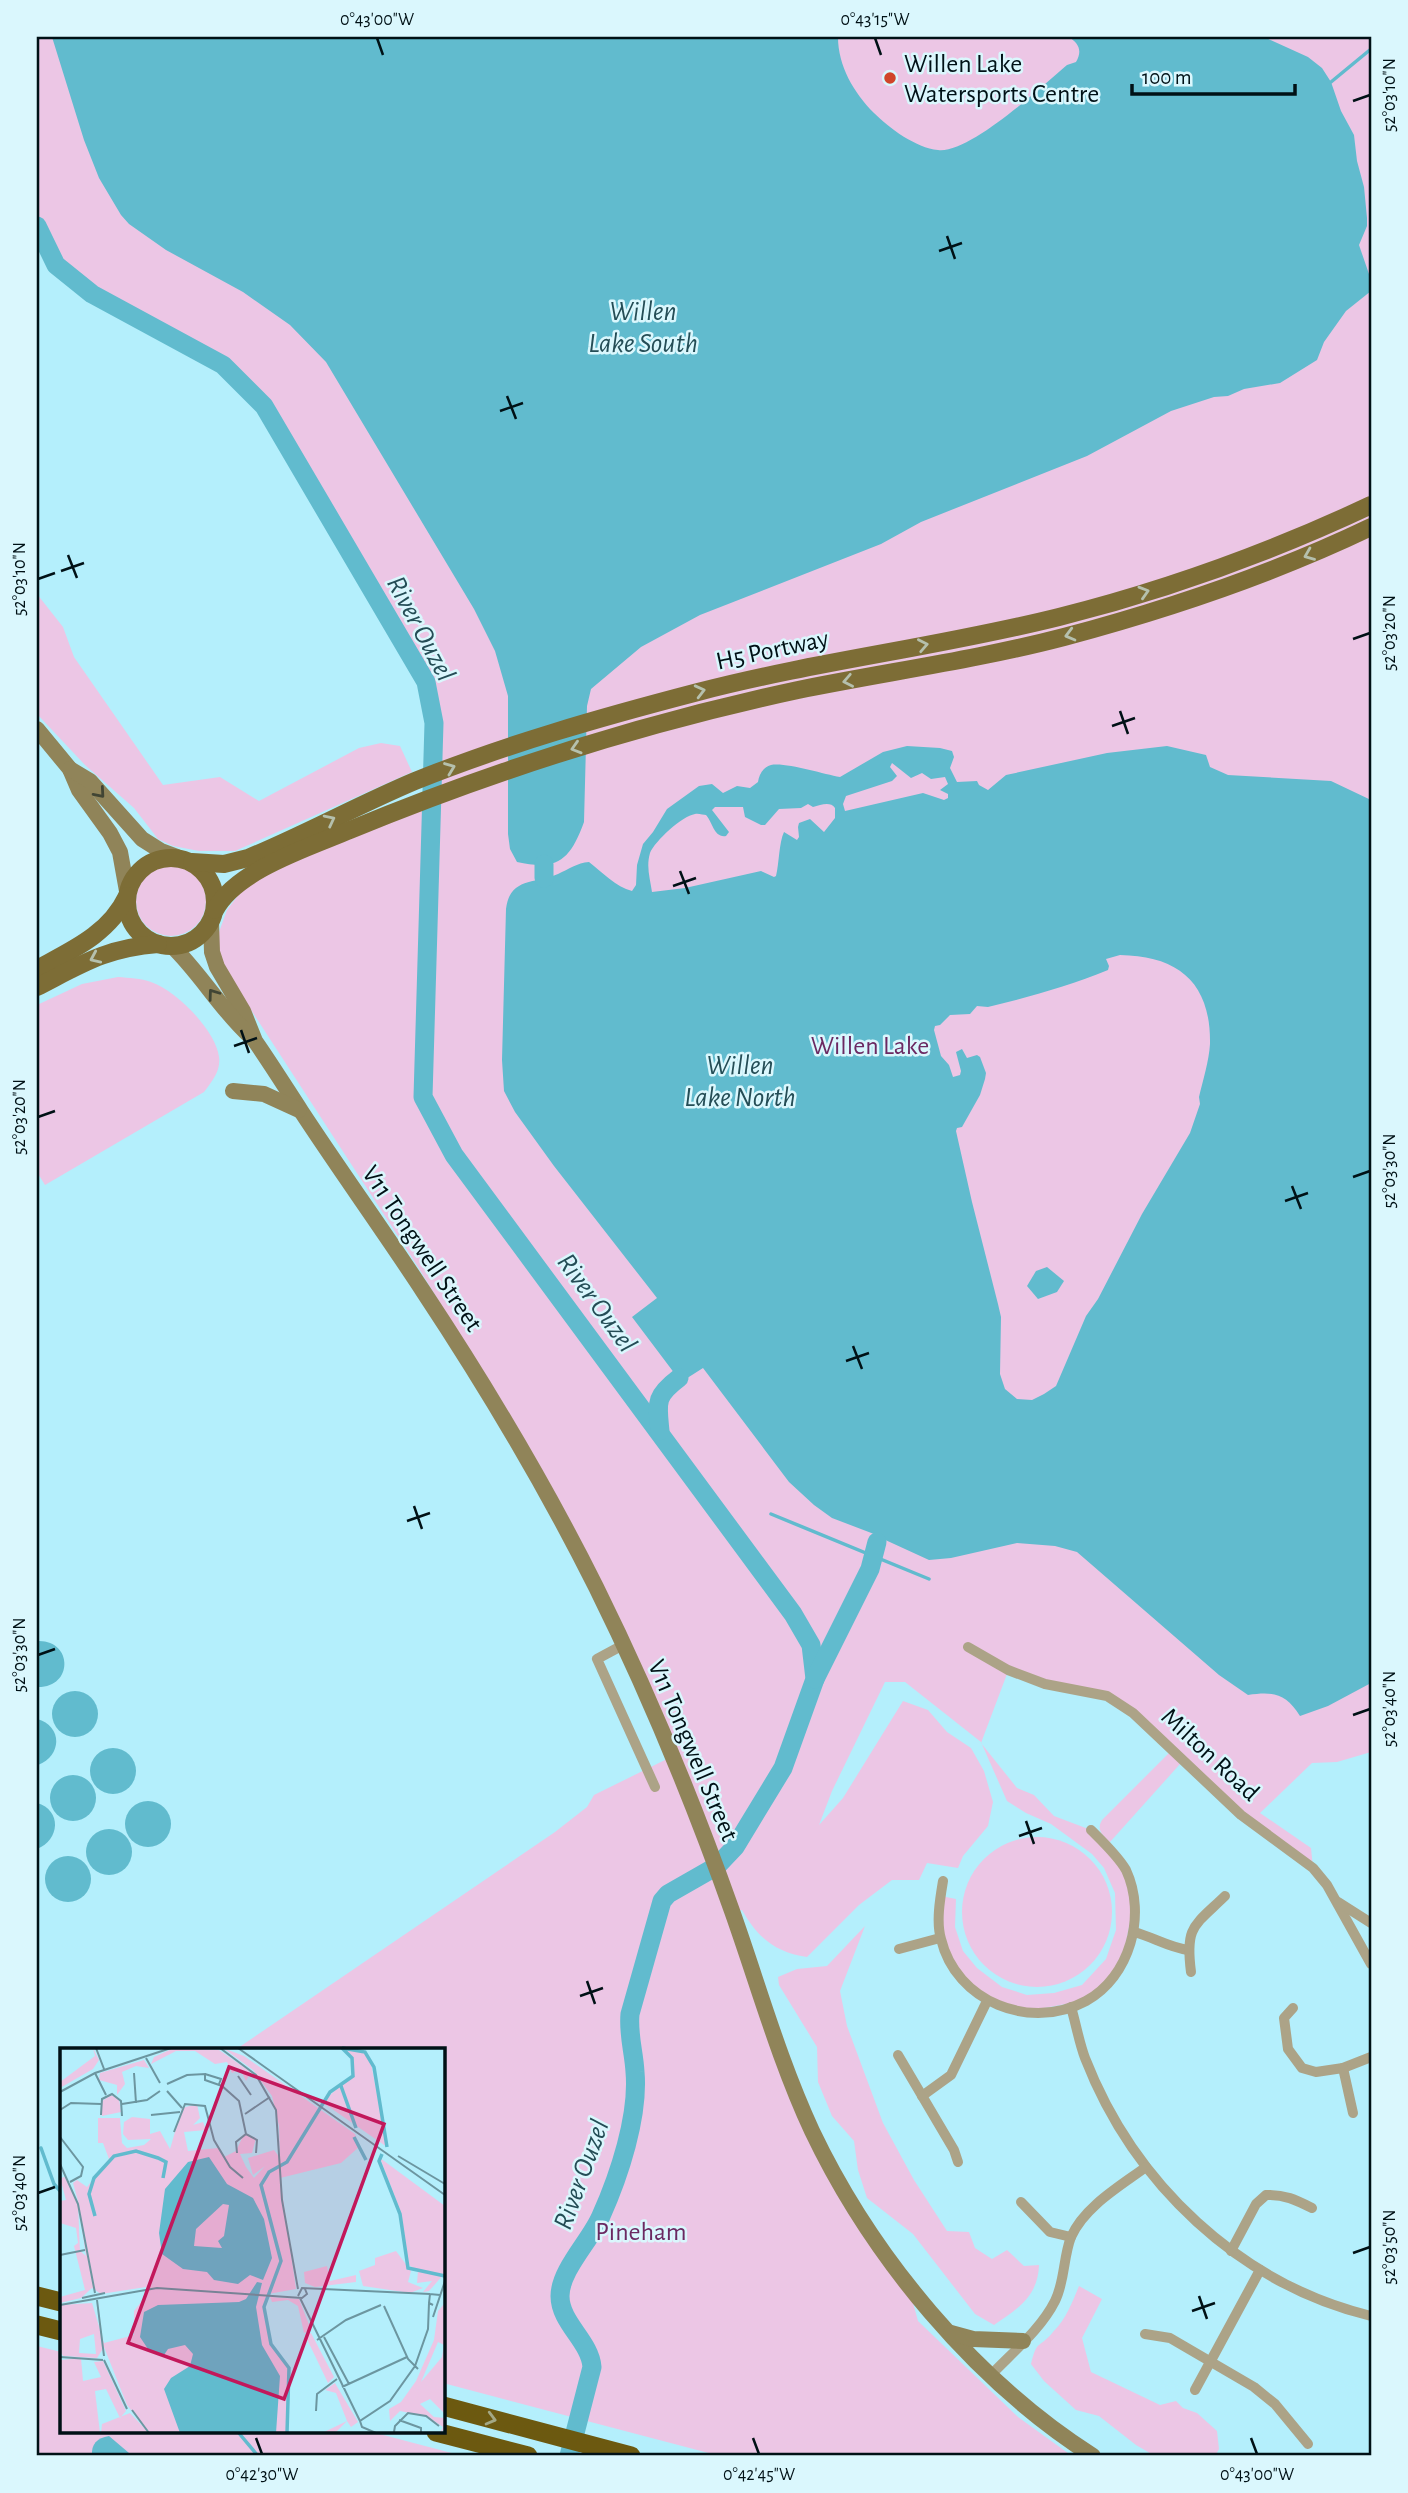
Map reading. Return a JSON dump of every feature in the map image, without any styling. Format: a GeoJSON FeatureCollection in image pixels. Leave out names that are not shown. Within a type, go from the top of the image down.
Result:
{"type":"FeatureCollection","features":[{"type":"Feature","properties":{"kind":"highway"},"geometry":{"type":"LineString","coordinates":[[37,2295],[60,2302]]}},
{"type":"Feature","properties":{"kind":"highway"},"geometry":{"type":"LineString","coordinates":[[37,2325],[60,2331]]}},
{"type":"Feature","properties":{"kind":"highway"},"geometry":{"type":"LineString","coordinates":[[444,2406],[624,2454]]}},
{"type":"Feature","properties":{"kind":"highway"},"geometry":{"type":"LineString","coordinates":[[444,2434],[528,2456]]}},
{"type":"Feature","properties":{"kind":"main road","name":"H5 Portway"},"geometry":{"type":"LineString","coordinates":[[213,916],[228,892],[251,866],[386,793],[489,753],[634,709],[795,668],[1060,617],[1223,566],[1371,505]]}},
{"type":"Feature","properties":{"kind":"main road","name":"H5 Portway"},"geometry":{"type":"LineString","coordinates":[[277,854],[527,764],[641,729],[799,690],[980,656],[1074,634],[1240,583],[1318,552],[1371,527]]}},
{"type":"Feature","properties":{"kind":"main road"},"geometry":{"type":"LineString","coordinates":[[37,969],[100,932],[117,914],[131,881],[146,865],[156,860],[184,860],[203,870],[211,882],[215,896],[213,916],[194,939],[165,945],[135,946],[106,953],[37,987]]}},
{"type":"Feature","properties":{"kind":"main road","name":"H5 Portway"},"geometry":{"type":"LineString","coordinates":[[184,860],[251,866]]}},
{"type":"Feature","properties":{"kind":"main road"},"geometry":{"type":"LineString","coordinates":[[127,894],[129,917],[134,926],[149,940],[165,945]]}},
{"type":"Feature","properties":{"kind":"street"},"geometry":{"type":"LineString","coordinates":[[37,729],[70,769],[79,790],[110,833],[120,852],[127,894]]}},
{"type":"Feature","properties":{"kind":"street"},"geometry":{"type":"LineString","coordinates":[[70,769],[90,781],[142,839],[161,851],[184,860]]}},
{"type":"Feature","properties":{"kind":"street","name":"V11 Tongwell Street"},"geometry":{"type":"LineString","coordinates":[[213,916],[212,952],[217,967],[243,1011],[255,1041],[426,1294],[482,1384],[561,1520],[623,1645],[662,1729],[732,1912],[789,2076],[832,2171],[869,2232],[908,2285],[949,2332],[991,2375],[1093,2456]]}},
{"type":"Feature","properties":{"kind":"street","name":"V11 Tongwell Street"},"geometry":{"type":"LineString","coordinates":[[165,945],[190,964],[230,1018],[255,1041]]}},
{"type":"Feature","properties":{"kind":"street"},"geometry":{"type":"LineString","coordinates":[[233,1091],[264,1094],[301,1111]]}},
{"type":"Feature","properties":{"kind":"street"},"geometry":{"type":"LineString","coordinates":[[623,1645],[597,1659],[655,1787]]}},
{"type":"Feature","properties":{"kind":"street","name":"Milton Road"},"geometry":{"type":"LineString","coordinates":[[968,1647],[1008,1670],[1045,1684],[1107,1696],[1133,1713],[1241,1815],[1313,1868],[1327,1885],[1371,1964]]}},
{"type":"Feature","properties":{"kind":"street"},"geometry":{"type":"LineString","coordinates":[[943,1881],[940,1938],[950,1962],[960,1976],[987,2001],[1004,2008],[1045,2012],[1071,2007],[1087,2000],[1114,1975],[1129,1948],[1136,1917],[1125,1868],[1091,1830]]}},
{"type":"Feature","properties":{"kind":"street"},"geometry":{"type":"LineString","coordinates":[[1191,1972],[1188,1950],[1191,1929],[1225,1896]]}},
{"type":"Feature","properties":{"kind":"street"},"geometry":{"type":"LineString","coordinates":[[1335,1899],[1371,1923]]}},
{"type":"Feature","properties":{"kind":"street"},"geometry":{"type":"LineString","coordinates":[[1134,1931],[1155,1937],[1171,1948],[1188,1950]]}},
{"type":"Feature","properties":{"kind":"street"},"geometry":{"type":"LineString","coordinates":[[899,1949],[940,1938]]}},
{"type":"Feature","properties":{"kind":"street"},"geometry":{"type":"LineString","coordinates":[[922,2096],[951,2076],[987,2001]]}},
{"type":"Feature","properties":{"kind":"street"},"geometry":{"type":"LineString","coordinates":[[1071,2007],[1085,2057],[1104,2099],[1146,2167],[1194,2221],[1231,2251],[1296,2290],[1328,2304],[1371,2316]]}},
{"type":"Feature","properties":{"kind":"street"},"geometry":{"type":"LineString","coordinates":[[1293,2008],[1284,2018],[1285,2033],[1288,2049],[1302,2068],[1316,2072],[1343,2068],[1371,2057]]}},
{"type":"Feature","properties":{"kind":"street"},"geometry":{"type":"LineString","coordinates":[[898,2055],[954,2150],[958,2162]]}},
{"type":"Feature","properties":{"kind":"street"},"geometry":{"type":"LineString","coordinates":[[1343,2068],[1353,2113]]}},
{"type":"Feature","properties":{"kind":"street"},"geometry":{"type":"LineString","coordinates":[[991,2375],[1055,2301],[1063,2279],[1071,2236],[1092,2209],[1146,2167]]}},
{"type":"Feature","properties":{"kind":"street"},"geometry":{"type":"LineString","coordinates":[[1231,2251],[1256,2204],[1266,2195],[1278,2194],[1312,2208]]}},
{"type":"Feature","properties":{"kind":"street"},"geometry":{"type":"LineString","coordinates":[[1021,2202],[1051,2232],[1071,2236]]}},
{"type":"Feature","properties":{"kind":"street"},"geometry":{"type":"LineString","coordinates":[[1195,2390],[1260,2270]]}},
{"type":"Feature","properties":{"kind":"street"},"geometry":{"type":"LineString","coordinates":[[949,2332],[973,2339],[1023,2341]]}},
{"type":"Feature","properties":{"kind":"street"},"geometry":{"type":"LineString","coordinates":[[1145,2334],[1170,2338],[1254,2387],[1275,2404],[1308,2444]]}},
{"type":"Feature","properties":{"kind":"green space","name":"Willen Lake"},"geometry":{"type":"Polygon","coordinates":[[[37,37],[1371,37],[1371,1752],[1337,1762],[1312,1763],[1260,1813],[1311,1848],[1313,1868],[1241,1815],[1107,1696],[1007,1674],[981,1742],[905,1682],[885,1682],[832,1791],[819,1825],[843,1798],[903,1701],[928,1710],[947,1732],[971,1748],[984,1771],[993,1802],[988,1826],[963,1856],[958,1868],[927,1863],[919,1880],[892,1880],[859,1905],[807,1957],[768,1942],[742,1910],[733,1912],[811,2128],[908,2285],[918,2321],[1018,2417],[1072,2456],[720,2456],[444,2383],[444,2048],[238,2048],[555,1832],[587,1807],[594,1795],[673,1756],[491,1386],[418,1267],[229,976],[219,954],[219,932],[227,910],[255,873],[434,797],[434,723],[426,682],[264,406],[223,365],[92,294],[56,265],[37,226],[37,37]]]}},
{"type":"Feature","properties":{"kind":"green space"},"geometry":{"type":"Polygon","coordinates":[[[37,594],[63,627],[74,657],[163,785],[220,777],[259,801],[359,748],[381,743],[400,746],[412,772],[235,851],[199,851],[173,846],[158,839],[134,808],[85,765],[37,714],[37,594]]]}},
{"type":"Feature","properties":{"kind":"green space"},"geometry":{"type":"Polygon","coordinates":[[[171,866],[190,872],[200,882],[206,901],[200,920],[190,930],[171,936],[152,930],[142,920],[136,901],[142,882],[152,872],[171,866]]]}},
{"type":"Feature","properties":{"kind":"green space"},"geometry":{"type":"Polygon","coordinates":[[[118,977],[151,982],[183,1002],[211,1035],[219,1057],[217,1071],[204,1092],[45,1185],[37,1172],[37,1005],[82,984],[118,977]]]}},
{"type":"Feature","properties":{"kind":"green space"},"geometry":{"type":"Polygon","coordinates":[[[982,1744],[1017,1788],[1034,1795],[1054,1816],[1091,1830],[1125,1868],[1134,1901],[1122,1963],[1087,2000],[1023,2012],[971,1988],[940,1938],[941,1896],[956,1899],[955,1927],[963,1951],[977,1968],[1002,1987],[1027,1995],[1054,1993],[1082,1985],[1106,1959],[1116,1930],[1115,1893],[1104,1868],[1092,1854],[1051,1824],[1007,1801],[982,1744]]]}},
{"type":"Feature","properties":{"kind":"green space"},"geometry":{"type":"Polygon","coordinates":[[[1169,1753],[1180,1764],[1110,1842],[1100,1830],[1102,1820],[1169,1753]]]}},
{"type":"Feature","properties":{"kind":"green space"},"geometry":{"type":"Polygon","coordinates":[[[1037,1837],[1066,1843],[1090,1859],[1106,1883],[1112,1912],[1106,1941],[1090,1965],[1066,1981],[1037,1987],[1008,1981],[984,1965],[968,1941],[962,1912],[968,1883],[984,1859],[1008,1843],[1037,1837]]]}},
{"type":"Feature","properties":{"kind":"green space"},"geometry":{"type":"Polygon","coordinates":[[[865,1926],[840,1991],[847,2026],[883,2123],[914,2180],[947,2231],[969,2232],[975,2248],[992,2259],[1007,2250],[1024,2266],[1039,2265],[1035,2285],[1025,2301],[994,2325],[975,2314],[913,2234],[867,2198],[858,2170],[854,2141],[832,2116],[818,2082],[817,2047],[779,1985],[778,1977],[797,1969],[827,1966],[865,1926]]]}},
{"type":"Feature","properties":{"kind":"green space"},"geometry":{"type":"Polygon","coordinates":[[[1079,2286],[1102,2299],[1082,2338],[1091,2372],[1160,2405],[1176,2401],[1183,2408],[1197,2413],[1217,2431],[1219,2449],[1215,2456],[1155,2456],[1099,2416],[1076,2410],[1044,2381],[1031,2364],[1035,2351],[1062,2322],[1079,2286]]]}},
{"type":"Feature","properties":{"kind":"green space"},"geometry":{"type":"Polygon","coordinates":[[[37,2346],[60,2352],[60,2434],[380,2434],[463,2456],[37,2456],[37,2346]]]}},
{"type":"Feature","properties":{"kind":"water","name":"Willen Lake South"},"geometry":{"type":"Polygon","coordinates":[[[52,37],[838,37],[844,69],[867,105],[895,131],[921,145],[938,150],[952,148],[986,130],[1067,65],[1076,62],[1078,47],[1069,37],[1264,37],[1308,57],[1322,68],[1354,135],[1367,218],[1367,226],[1359,245],[1369,274],[1371,291],[1346,311],[1324,342],[1317,360],[1280,383],[1244,389],[1171,411],[1087,456],[921,522],[881,544],[700,615],[641,647],[591,689],[587,706],[584,822],[573,846],[561,860],[553,863],[543,865],[517,862],[510,849],[508,834],[508,696],[495,651],[474,609],[326,362],[290,325],[243,292],[166,250],[129,224],[121,215],[99,178],[84,140],[52,37]]]}},
{"type":"Feature","properties":{"kind":"water","name":"Willen Lake North"},"geometry":{"type":"Polygon","coordinates":[[[907,746],[952,751],[954,757],[950,768],[957,782],[977,781],[988,790],[1006,775],[1107,753],[1167,746],[1206,755],[1210,767],[1228,775],[1331,781],[1371,800],[1371,1683],[1328,1706],[1300,1716],[1290,1703],[1278,1696],[1248,1695],[1219,1675],[1077,1552],[1055,1546],[1017,1543],[951,1558],[929,1560],[881,1538],[877,1542],[874,1534],[832,1518],[814,1505],[789,1482],[703,1368],[681,1382],[632,1317],[657,1298],[554,1166],[515,1112],[504,1091],[502,1060],[506,909],[508,899],[518,886],[589,862],[615,883],[632,891],[636,885],[637,865],[643,844],[667,809],[699,786],[712,784],[723,793],[737,786],[750,788],[771,765],[795,767],[840,777],[883,752],[907,746]],[[892,763],[890,767],[897,776],[892,781],[846,796],[843,804],[845,811],[923,793],[944,800],[948,798],[948,794],[940,790],[948,784],[945,777],[931,779],[922,773],[911,778],[892,763]],[[808,804],[801,808],[779,809],[765,825],[761,825],[745,817],[743,807],[715,807],[712,810],[729,832],[726,836],[716,832],[706,815],[696,814],[683,819],[663,836],[650,853],[648,868],[652,892],[685,888],[761,871],[776,876],[784,832],[797,840],[799,823],[810,819],[824,832],[835,818],[835,808],[831,805],[813,807],[808,804]],[[1120,955],[1106,959],[1108,970],[1034,995],[988,1007],[977,1006],[970,1014],[950,1015],[940,1025],[935,1026],[934,1030],[941,1056],[949,1065],[953,1077],[960,1075],[956,1052],[962,1049],[967,1058],[977,1055],[980,1057],[986,1073],[980,1095],[962,1127],[956,1131],[1001,1317],[1000,1374],[1005,1389],[1017,1399],[1032,1400],[1056,1386],[1086,1316],[1190,1133],[1200,1104],[1199,1097],[1210,1044],[1205,1004],[1198,989],[1188,977],[1159,961],[1120,955]]]}},
{"type":"Feature","properties":{"kind":"water"},"geometry":{"type":"Polygon","coordinates":[[[1047,1267],[1064,1281],[1057,1292],[1038,1299],[1027,1286],[1036,1271],[1047,1267]]]}},
{"type":"Feature","properties":{"kind":"water"},"geometry":{"type":"Polygon","coordinates":[[[37,1641],[49,1642],[57,1647],[63,1655],[64,1664],[58,1680],[37,1687],[37,1641]]]}},
{"type":"Feature","properties":{"kind":"water"},"geometry":{"type":"Polygon","coordinates":[[[75,1691],[91,1698],[98,1714],[91,1730],[75,1737],[59,1730],[52,1714],[59,1698],[75,1691]]]}},
{"type":"Feature","properties":{"kind":"water"},"geometry":{"type":"Polygon","coordinates":[[[37,1719],[52,1728],[56,1741],[52,1755],[38,1765],[37,1719]]]}},
{"type":"Feature","properties":{"kind":"water"},"geometry":{"type":"Polygon","coordinates":[[[113,1748],[129,1755],[136,1771],[129,1787],[113,1794],[97,1787],[90,1771],[97,1755],[113,1748]]]}},
{"type":"Feature","properties":{"kind":"water"},"geometry":{"type":"Polygon","coordinates":[[[73,1775],[89,1782],[96,1798],[89,1814],[73,1821],[57,1814],[50,1798],[57,1782],[73,1775]]]}},
{"type":"Feature","properties":{"kind":"water"},"geometry":{"type":"Polygon","coordinates":[[[148,1801],[164,1808],[171,1824],[164,1840],[148,1847],[132,1840],[125,1824],[132,1808],[148,1801]]]}},
{"type":"Feature","properties":{"kind":"water"},"geometry":{"type":"Polygon","coordinates":[[[37,1803],[51,1812],[55,1825],[50,1839],[37,1849],[37,1803]]]}},
{"type":"Feature","properties":{"kind":"water"},"geometry":{"type":"Polygon","coordinates":[[[109,1829],[125,1836],[132,1852],[125,1868],[109,1875],[93,1868],[86,1852],[93,1836],[109,1829]]]}},
{"type":"Feature","properties":{"kind":"water"},"geometry":{"type":"Polygon","coordinates":[[[68,1856],[84,1863],[91,1879],[84,1895],[68,1902],[52,1895],[45,1879],[52,1863],[68,1856]]]}},
{"type":"Feature","properties":{"kind":"water"},"geometry":{"type":"Polygon","coordinates":[[[109,2436],[131,2456],[92,2456],[96,2442],[109,2436]]]}},
{"type":"Feature","properties":{"kind":"waterway"},"geometry":{"type":"LineString","coordinates":[[1331,82],[1371,49]]}},
{"type":"Feature","properties":{"kind":"waterway","name":"River Ouzel"},"geometry":{"type":"LineString","coordinates":[[37,226],[56,265],[92,294],[223,365],[264,406],[426,682],[434,723],[423,1097],[454,1155],[793,1614],[811,1645],[815,1679],[783,1768],[735,1847],[717,1866],[668,1894],[662,1901],[630,2014],[635,2089],[626,2146],[601,2216],[570,2266],[561,2286],[561,2306],[586,2349],[592,2367],[569,2456]]}},
{"type":"Feature","properties":{"kind":"waterway"},"geometry":{"type":"LineString","coordinates":[[544,864],[544,878]]}},
{"type":"Feature","properties":{"kind":"waterway"},"geometry":{"type":"LineString","coordinates":[[660,1431],[659,1400],[665,1390],[679,1378]]}},
{"type":"Feature","properties":{"kind":"waterway"},"geometry":{"type":"LineString","coordinates":[[771,1514],[929,1579]]}},
{"type":"Feature","properties":{"kind":"waterway"},"geometry":{"type":"LineString","coordinates":[[815,1679],[870,1569],[877,1542]]}},
{"type":"Feature","properties":{"kind":"waterway"},"geometry":{"type":"LineString","coordinates":[[41,2148],[54,2184],[60,2191]]}},
{"type":"Feature","properties":{"kind":"waterway"},"geometry":{"type":"LineString","coordinates":[[240,2434],[258,2456]]}},
{"type":"Feature","properties":{"kind":"place","name":"Willen Lake Watersports Centre"},"geometry":{"type":"Point","coordinates":[890,78]}},
{"type":"Feature","properties":{"kind":"park label","name":"Pineham"},"geometry":{"type":"Point","coordinates":[641,2231]}}]}
